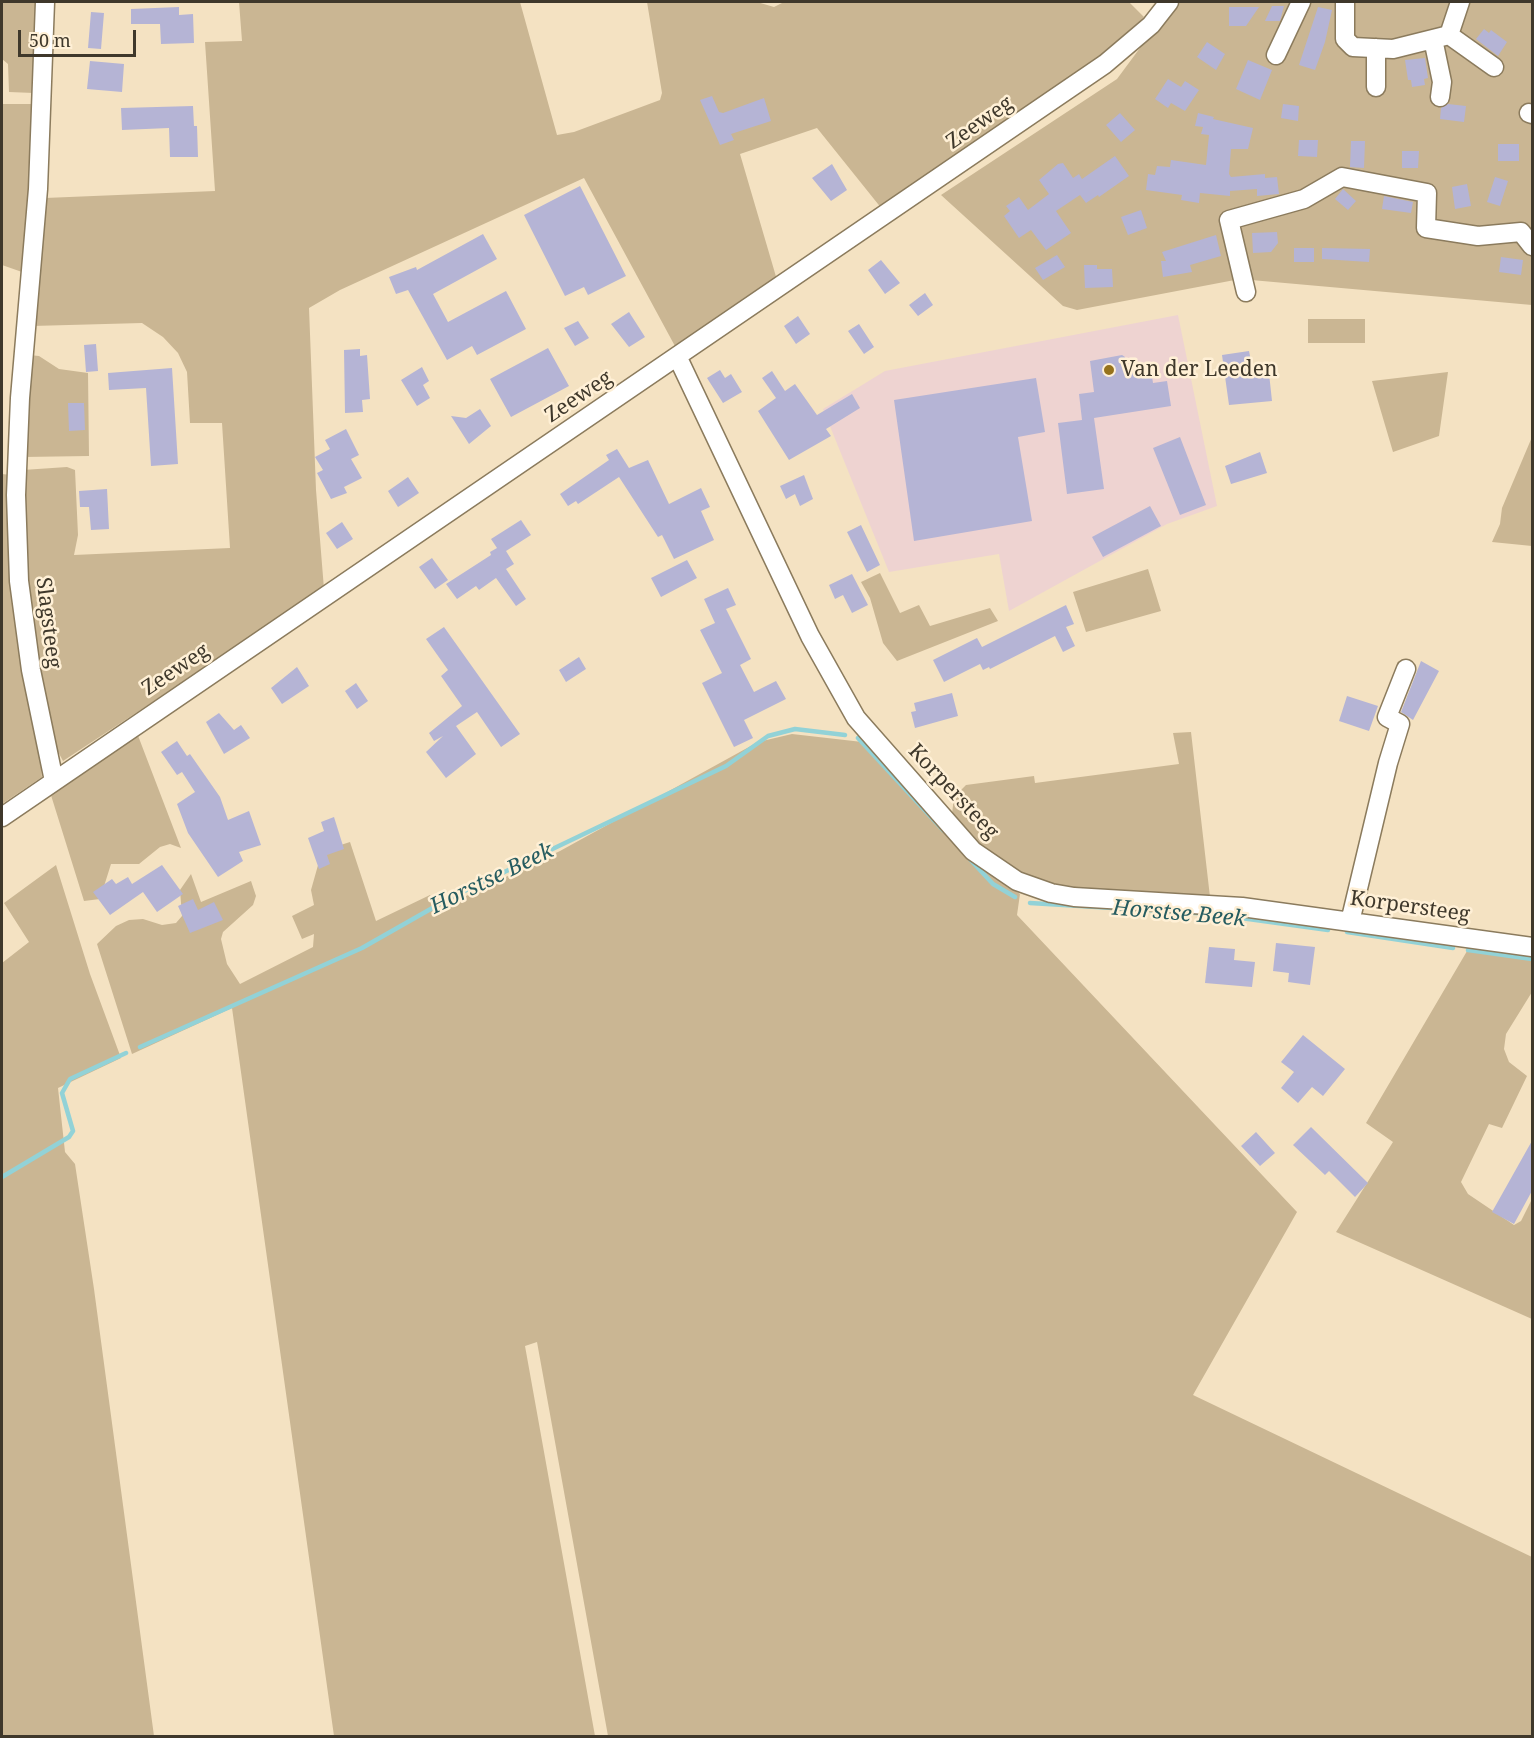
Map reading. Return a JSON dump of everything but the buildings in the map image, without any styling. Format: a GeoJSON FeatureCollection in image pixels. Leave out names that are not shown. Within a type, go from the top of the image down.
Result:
{"type":"FeatureCollection","features":[{"type":"Feature","properties":{"kind":"street","name":"Slagsteeg"},"geometry":{"type":"LineString","coordinates":[[45,2],[38,189],[20,398],[16,495],[20,581],[31,670],[54,781]]}},
{"type":"Feature","properties":{"kind":"street","name":"Zeeweg"},"geometry":{"type":"LineString","coordinates":[[2,816],[678,358],[1105,64],[1151,24],[1169,2]]}},
{"type":"Feature","properties":{"kind":"street"},"geometry":{"type":"LineString","coordinates":[[1276,55],[1301,2]]}},
{"type":"Feature","properties":{"kind":"street"},"geometry":{"type":"LineString","coordinates":[[1345,2],[1345,39],[1353,47],[1393,49],[1441,37],[1494,68]]}},
{"type":"Feature","properties":{"kind":"street"},"geometry":{"type":"LineString","coordinates":[[1440,97],[1441,37],[1460,2]]}},
{"type":"Feature","properties":{"kind":"street"},"geometry":{"type":"LineString","coordinates":[[1376,48],[1376,87]]}},
{"type":"Feature","properties":{"kind":"street"},"geometry":{"type":"LineString","coordinates":[[1246,292],[1228,220],[1304,199],[1342,177],[1427,193],[1426,228],[1478,236],[1521,232],[1533,246]]}},
{"type":"Feature","properties":{"kind":"street","name":"Korpersteeg"},"geometry":{"type":"LineString","coordinates":[[678,358],[810,636],[856,718],[973,850],[1017,881],[1050,893],[1242,907],[1533,947]]}},
{"type":"Feature","properties":{"kind":"street"},"geometry":{"type":"LineString","coordinates":[[1350,922],[1388,763],[1400,724],[1387,717],[1406,669]]}},
{"type":"Feature","properties":{"kind":"shaded area"},"geometry":{"type":"Polygon","coordinates":[[[2,2],[38,2],[34,93],[9,92],[8,64],[2,59],[2,2]]]}},
{"type":"Feature","properties":{"kind":"shaded area"},"geometry":{"type":"Polygon","coordinates":[[[239,2],[520,2],[557,135],[574,132],[660,100],[662,93],[647,2],[757,2],[774,7],[784,2],[1129,2],[1144,17],[1125,39],[882,209],[817,128],[740,154],[777,280],[676,348],[584,178],[340,290],[309,308],[316,490],[324,589],[63,761],[53,742],[26,593],[23,470],[67,467],[75,470],[78,535],[74,555],[230,548],[222,423],[190,423],[187,372],[178,353],[163,337],[142,323],[32,326],[45,198],[215,191],[205,42],[242,41],[239,2]]]}},
{"type":"Feature","properties":{"kind":"shaded area"},"geometry":{"type":"Polygon","coordinates":[[[1174,2],[1532,2],[1532,305],[1240,279],[1077,310],[1063,306],[941,195],[1117,79],[1174,2]]]}},
{"type":"Feature","properties":{"kind":"shaded area"},"geometry":{"type":"Polygon","coordinates":[[[2,104],[37,104],[22,272],[2,265],[2,104]]]}},
{"type":"Feature","properties":{"kind":"shaded area"},"geometry":{"type":"Polygon","coordinates":[[[1178,315],[1217,506],[1167,524],[1009,611],[999,554],[889,572],[823,409],[885,371],[1178,315]]]}},
{"type":"Feature","properties":{"kind":"shaded area"},"geometry":{"type":"Polygon","coordinates":[[[1308,319],[1365,319],[1365,343],[1308,343],[1308,319]]]}},
{"type":"Feature","properties":{"kind":"shaded area"},"geometry":{"type":"Polygon","coordinates":[[[29,355],[39,356],[59,369],[88,373],[89,456],[23,457],[29,355]]]}},
{"type":"Feature","properties":{"kind":"shaded area"},"geometry":{"type":"Polygon","coordinates":[[[1448,372],[1439,436],[1393,452],[1372,381],[1448,372]]]}},
{"type":"Feature","properties":{"kind":"shaded area"},"geometry":{"type":"Polygon","coordinates":[[[1532,437],[1532,546],[1492,542],[1500,524],[1502,508],[1532,437]]]}},
{"type":"Feature","properties":{"kind":"shaded area"},"geometry":{"type":"Polygon","coordinates":[[[2,474],[11,475],[42,777],[2,804],[2,474]]]}},
{"type":"Feature","properties":{"kind":"shaded area"},"geometry":{"type":"Polygon","coordinates":[[[1148,569],[1161,611],[1086,632],[1073,592],[1148,569]]]}},
{"type":"Feature","properties":{"kind":"shaded area"},"geometry":{"type":"Polygon","coordinates":[[[880,573],[900,613],[919,605],[930,626],[990,608],[998,621],[897,661],[883,643],[870,598],[861,582],[880,573]]]}},
{"type":"Feature","properties":{"kind":"shaded area"},"geometry":{"type":"Polygon","coordinates":[[[1191,732],[1210,897],[1064,890],[1042,885],[995,860],[952,814],[954,797],[966,785],[1034,776],[1035,783],[1179,764],[1173,733],[1191,732]]]}},
{"type":"Feature","properties":{"kind":"shaded area"},"geometry":{"type":"Polygon","coordinates":[[[137,733],[181,848],[170,844],[160,847],[139,864],[111,864],[100,899],[84,901],[50,792],[137,733]]]}},
{"type":"Feature","properties":{"kind":"shaded area"},"geometry":{"type":"Polygon","coordinates":[[[792,734],[871,743],[978,864],[1020,894],[1017,915],[1297,1212],[1193,1395],[1532,1557],[1532,1736],[608,1736],[537,1342],[525,1346],[595,1736],[334,1736],[232,1008],[132,1054],[97,944],[116,926],[129,920],[143,919],[162,925],[176,923],[182,916],[180,890],[191,874],[201,902],[251,881],[256,896],[253,905],[223,932],[221,939],[227,964],[240,984],[313,947],[314,934],[302,939],[292,916],[314,905],[311,890],[322,851],[350,842],[376,921],[430,895],[439,909],[560,851],[758,742],[792,734]]]}},
{"type":"Feature","properties":{"kind":"shaded area"},"geometry":{"type":"Polygon","coordinates":[[[56,865],[90,974],[121,1058],[58,1088],[65,1152],[75,1164],[94,1289],[154,1736],[2,1736],[2,963],[29,942],[4,903],[56,865]]]}},
{"type":"Feature","properties":{"kind":"shaded area"},"geometry":{"type":"Polygon","coordinates":[[[1470,946],[1532,953],[1532,992],[1506,1034],[1504,1049],[1509,1062],[1527,1076],[1502,1128],[1489,1124],[1461,1182],[1468,1194],[1514,1225],[1521,1221],[1532,1199],[1532,1319],[1336,1232],[1393,1142],[1366,1123],[1470,946]]]}},
{"type":"Feature","properties":{"kind":"waterway","name":"Horstse Beek"},"geometry":{"type":"LineString","coordinates":[[140,1047],[362,948],[450,898],[726,766],[768,736],[795,729],[845,735]]}},
{"type":"Feature","properties":{"kind":"waterway","name":"Horstse Beek"},"geometry":{"type":"LineString","coordinates":[[858,738],[943,830]]}},
{"type":"Feature","properties":{"kind":"waterway","name":"Horstse Beek"},"geometry":{"type":"LineString","coordinates":[[967,856],[993,884],[1015,897]]}},
{"type":"Feature","properties":{"kind":"waterway","name":"Horstse Beek"},"geometry":{"type":"LineString","coordinates":[[1030,903],[1212,914],[1328,930]]}},
{"type":"Feature","properties":{"kind":"waterway","name":"Horstse Beek"},"geometry":{"type":"LineString","coordinates":[[1347,932],[1453,948]]}},
{"type":"Feature","properties":{"kind":"waterway","name":"Horstse Beek"},"geometry":{"type":"LineString","coordinates":[[1468,950],[1532,959]]}},
{"type":"Feature","properties":{"kind":"waterway","name":"Horstse Beek"},"geometry":{"type":"LineString","coordinates":[[2,1177],[69,1137],[73,1131],[62,1093],[70,1079],[126,1053]]}},
{"type":"Feature","properties":{"kind":"place","name":"Van der Leeden"},"geometry":{"type":"Point","coordinates":[1109,370]}}]}
